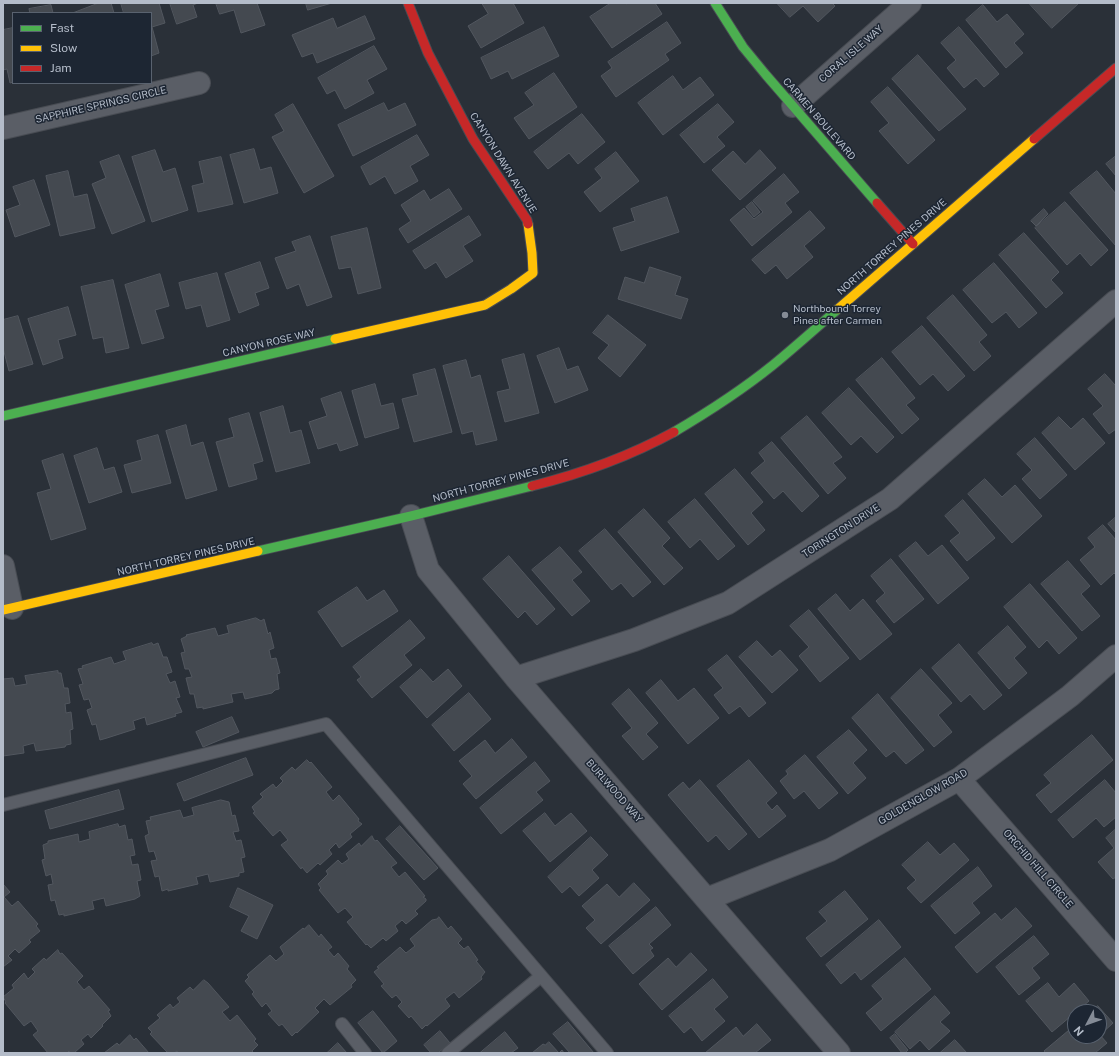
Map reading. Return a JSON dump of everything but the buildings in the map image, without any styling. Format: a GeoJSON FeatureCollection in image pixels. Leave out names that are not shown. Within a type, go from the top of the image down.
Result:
{"type":"FeatureCollection","features":[{"type":"Feature","properties":{"kind":"main road","name":"CANYON DAWN AVENUE"},"geometry":{"type":"LineString","coordinates":[[408,3],[428,53],[473,138],[526,220],[532,252],[533,273]]}},
{"type":"Feature","properties":{"kind":"main road","name":"CARMEN BOULEVARD"},"geometry":{"type":"LineString","coordinates":[[715,3],[743,47],[913,244]]}},
{"type":"Feature","properties":{"kind":"main road","name":"NORTH TORREY PINES DRIVE"},"geometry":{"type":"LineString","coordinates":[[8,609],[411,516],[556,480],[627,454],[672,433],[706,413],[773,365],[1116,68]]}},
{"type":"Feature","properties":{"kind":"main road","name":"CANYON ROSE WAY"},"geometry":{"type":"LineString","coordinates":[[3,416],[485,305],[533,273]]}},
{"type":"Feature","properties":{"kind":"street","name":"CORAL ISLE WAY"},"geometry":{"type":"LineString","coordinates":[[793,106],[910,3]]}},
{"type":"Feature","properties":{"kind":"street","name":"SAPPHIRE SPRINGS CIRCLE"},"geometry":{"type":"LineString","coordinates":[[3,128],[199,83]]}},
{"type":"Feature","properties":{"kind":"street","name":"TORINGTON DRIVE"},"geometry":{"type":"LineString","coordinates":[[516,678],[634,640],[728,603],[890,499],[1116,301]]}},
{"type":"Feature","properties":{"kind":"street","name":"BURLWOOD WAY"},"geometry":{"type":"LineString","coordinates":[[411,516],[428,570],[516,678],[839,1053]]}},
{"type":"Feature","properties":{"kind":"street"},"geometry":{"type":"LineString","coordinates":[[3,566],[8,609]]}},
{"type":"Feature","properties":{"kind":"street","name":"GOLDENGLOW ROAD"},"geometry":{"type":"LineString","coordinates":[[707,899],[830,850],[959,779],[1070,696],[1116,656]]}},
{"type":"Feature","properties":{"kind":"street","name":"ORCHID HILL CIRCLE"},"geometry":{"type":"LineString","coordinates":[[959,779],[1116,960]]}},
{"type":"Feature","properties":{"kind":"lane"},"geometry":{"type":"LineString","coordinates":[[3,805],[326,724],[607,1053]]}},
{"type":"Feature","properties":{"kind":"lane"},"geometry":{"type":"LineString","coordinates":[[448,1053],[542,976]]}},
{"type":"Feature","properties":{"kind":"lane"},"geometry":{"type":"LineString","coordinates":[[342,1024],[365,1053]]}},
{"type":"Feature","properties":{"kind":"traffic: fast"},"geometry":{"type":"LineString","coordinates":[[715,3],[743,47],[877,203]]}},
{"type":"Feature","properties":{"kind":"traffic: fast"},"geometry":{"type":"LineString","coordinates":[[674,432],[749,383],[838,309]]}},
{"type":"Feature","properties":{"kind":"traffic: fast"},"geometry":{"type":"LineString","coordinates":[[3,416],[335,339]]}},
{"type":"Feature","properties":{"kind":"traffic: fast"},"geometry":{"type":"LineString","coordinates":[[258,551],[411,516],[532,486]]}},
{"type":"Feature","properties":{"kind":"traffic: slow"},"geometry":{"type":"LineString","coordinates":[[838,309],[1034,139]]}},
{"type":"Feature","properties":{"kind":"traffic: slow"},"geometry":{"type":"LineString","coordinates":[[335,339],[485,305],[533,273],[528,224]]}},
{"type":"Feature","properties":{"kind":"traffic: slow"},"geometry":{"type":"LineString","coordinates":[[3,610],[258,551]]}},
{"type":"Feature","properties":{"kind":"traffic: jam"},"geometry":{"type":"LineString","coordinates":[[408,3],[428,53],[473,139],[527,220],[528,224]]}},
{"type":"Feature","properties":{"kind":"traffic: jam"},"geometry":{"type":"LineString","coordinates":[[1034,139],[1116,68]]}},
{"type":"Feature","properties":{"kind":"traffic: jam"},"geometry":{"type":"LineString","coordinates":[[877,203],[913,244]]}},
{"type":"Feature","properties":{"kind":"traffic: jam"},"geometry":{"type":"LineString","coordinates":[[532,486],[604,464],[640,449],[674,432]]}},
{"type":"Feature","properties":{"kind":"place","name":"Northbound Torrey Pines after Carmen"},"geometry":{"type":"Point","coordinates":[785,315]}}]}
